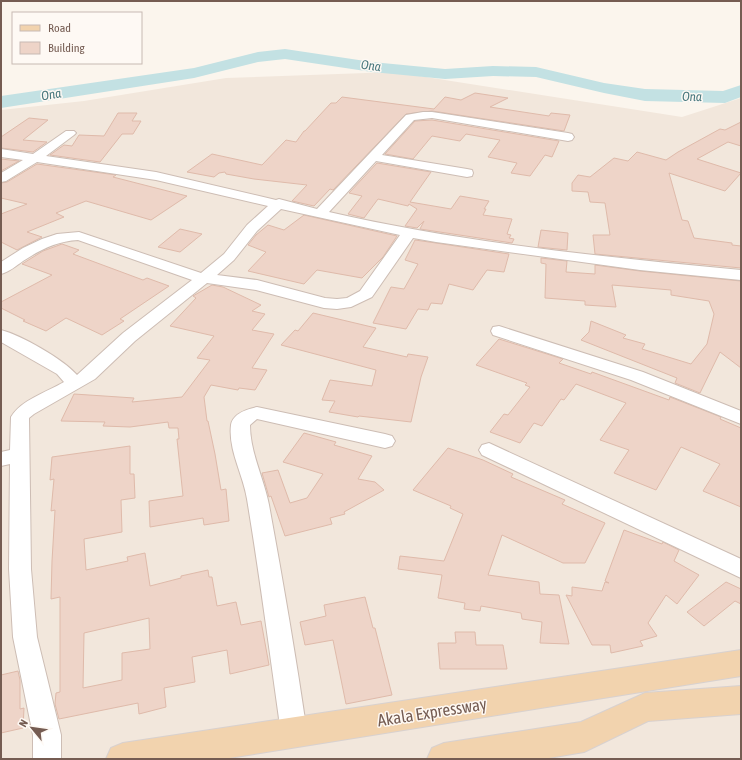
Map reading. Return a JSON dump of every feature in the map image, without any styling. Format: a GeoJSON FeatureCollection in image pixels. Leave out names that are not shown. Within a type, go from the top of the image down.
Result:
{"type":"FeatureCollection","features":[{"type":"Feature","properties":{"kind":"main road","name":"Akala Expressway"},"geometry":{"type":"LineString","coordinates":[[123,759],[741,663]]}},
{"type":"Feature","properties":{"kind":"main road"},"geometry":{"type":"LineString","coordinates":[[444,759],[584,737],[645,707],[741,700]]}},
{"type":"Feature","properties":{"kind":"street"},"geometry":{"type":"LineString","coordinates":[[321,214],[410,117],[423,115],[568,137]]}},
{"type":"Feature","properties":{"kind":"street"},"geometry":{"type":"LineString","coordinates":[[1,178],[35,158],[70,133]]}},
{"type":"Feature","properties":{"kind":"street"},"geometry":{"type":"LineString","coordinates":[[1,154],[122,170],[409,233],[640,265],[741,275]]}},
{"type":"Feature","properties":{"kind":"street"},"geometry":{"type":"LineString","coordinates":[[374,157],[467,174]]}},
{"type":"Feature","properties":{"kind":"street"},"geometry":{"type":"LineString","coordinates":[[47,759],[47,735],[26,637],[22,599],[11,456],[20,416],[27,410],[89,375],[129,337],[229,257],[252,228],[279,204]]}},
{"type":"Feature","properties":{"kind":"street"},"geometry":{"type":"LineString","coordinates":[[1,269],[45,241],[61,237],[80,236],[202,278],[257,285],[324,303],[336,304],[351,302],[366,294],[409,233]]}},
{"type":"Feature","properties":{"kind":"street"},"geometry":{"type":"LineString","coordinates":[[499,331],[637,376],[741,418]]}},
{"type":"Feature","properties":{"kind":"street"},"geometry":{"type":"LineString","coordinates":[[1,335],[32,351],[63,370],[75,384]]}},
{"type":"Feature","properties":{"kind":"street"},"geometry":{"type":"LineString","coordinates":[[294,733],[279,627],[256,491],[240,433],[241,423],[250,415],[257,413],[385,441]]}},
{"type":"Feature","properties":{"kind":"street"},"geometry":{"type":"LineString","coordinates":[[489,450],[741,569]]}},
{"type":"Feature","properties":{"kind":"shaded area"},"geometry":{"type":"Polygon","coordinates":[[[394,72],[682,117],[741,98],[741,759],[1,759],[1,110],[84,101],[226,78],[394,72]]]}},
{"type":"Feature","properties":{"kind":"building"},"geometry":{"type":"Polygon","coordinates":[[[475,93],[508,98],[490,107],[549,116],[551,113],[570,115],[564,131],[432,111],[406,114],[333,190],[330,189],[314,206],[292,201],[307,185],[254,179],[226,174],[225,172],[219,173],[214,177],[187,172],[212,154],[262,165],[286,140],[296,142],[304,131],[331,103],[336,103],[342,97],[434,109],[445,97],[461,100],[475,93]]]}},
{"type":"Feature","properties":{"kind":"building"},"geometry":{"type":"Polygon","coordinates":[[[118,113],[137,113],[132,121],[141,121],[133,134],[122,134],[100,162],[50,155],[64,145],[72,146],[79,135],[104,136],[118,113]]]}},
{"type":"Feature","properties":{"kind":"building"},"geometry":{"type":"Polygon","coordinates":[[[29,118],[48,120],[23,140],[47,142],[33,152],[1,148],[1,137],[29,118]]]}},
{"type":"Feature","properties":{"kind":"building"},"geometry":{"type":"Polygon","coordinates":[[[432,120],[559,141],[552,157],[545,155],[530,176],[511,173],[517,163],[488,157],[500,140],[466,134],[460,141],[432,136],[413,159],[385,154],[415,121],[432,120]]]}},
{"type":"Feature","properties":{"kind":"building"},"geometry":{"type":"Polygon","coordinates":[[[741,122],[741,146],[728,142],[697,159],[741,173],[725,191],[669,173],[682,220],[688,221],[694,238],[732,243],[732,245],[741,246],[741,268],[595,254],[593,235],[610,235],[605,203],[590,202],[588,192],[572,191],[572,183],[578,175],[590,177],[614,158],[628,161],[637,152],[666,160],[720,129],[725,130],[741,122]]]}},
{"type":"Feature","properties":{"kind":"building"},"geometry":{"type":"Polygon","coordinates":[[[1,159],[19,161],[1,171],[1,159]]]}},
{"type":"Feature","properties":{"kind":"building"},"geometry":{"type":"Polygon","coordinates":[[[377,163],[431,172],[410,202],[451,209],[460,196],[489,201],[484,209],[486,209],[483,215],[512,219],[507,234],[511,235],[509,238],[514,239],[512,243],[420,229],[424,221],[417,228],[405,226],[417,209],[409,204],[408,206],[378,199],[364,218],[348,214],[362,196],[349,193],[377,163]]]}},
{"type":"Feature","properties":{"kind":"building"},"geometry":{"type":"Polygon","coordinates":[[[37,164],[116,175],[113,177],[187,196],[151,220],[86,201],[56,213],[64,217],[27,232],[42,237],[17,250],[1,242],[1,214],[27,204],[1,198],[1,183],[7,182],[37,164]]]}},
{"type":"Feature","properties":{"kind":"building"},"geometry":{"type":"Polygon","coordinates":[[[304,215],[397,236],[383,257],[362,278],[317,270],[304,284],[248,271],[266,252],[248,245],[256,235],[268,225],[284,230],[304,215]]]}},
{"type":"Feature","properties":{"kind":"building"},"geometry":{"type":"Polygon","coordinates":[[[180,229],[202,234],[180,252],[158,247],[180,229]]]}},
{"type":"Feature","properties":{"kind":"building"},"geometry":{"type":"Polygon","coordinates":[[[541,230],[568,233],[567,250],[538,247],[541,230]]]}},
{"type":"Feature","properties":{"kind":"building"},"geometry":{"type":"Polygon","coordinates":[[[415,240],[509,254],[504,272],[487,270],[473,290],[449,284],[442,304],[431,303],[428,310],[418,309],[406,329],[373,323],[391,287],[404,289],[418,264],[405,260],[415,240]]]}},
{"type":"Feature","properties":{"kind":"building"},"geometry":{"type":"Polygon","coordinates":[[[62,244],[79,250],[73,254],[143,280],[147,278],[169,286],[120,319],[124,321],[102,335],[66,318],[46,331],[23,321],[25,320],[1,308],[1,302],[52,275],[22,264],[43,251],[62,244]]]}},
{"type":"Feature","properties":{"kind":"building"},"geometry":{"type":"Polygon","coordinates":[[[541,258],[567,261],[566,272],[595,274],[595,265],[741,281],[741,368],[720,352],[700,393],[675,383],[677,378],[581,340],[589,332],[591,321],[626,335],[623,338],[645,344],[642,349],[691,364],[707,344],[714,314],[709,301],[671,295],[671,290],[612,285],[616,307],[585,305],[585,301],[545,298],[546,264],[541,263],[541,258]]]}},
{"type":"Feature","properties":{"kind":"building"},"geometry":{"type":"Polygon","coordinates":[[[212,285],[223,287],[261,305],[252,311],[265,314],[252,330],[274,334],[252,368],[267,370],[255,390],[239,388],[238,390],[211,385],[204,397],[207,421],[215,454],[221,490],[226,489],[229,521],[204,525],[203,518],[150,527],[149,501],[183,496],[177,439],[179,439],[178,428],[169,428],[168,422],[130,427],[103,426],[105,422],[61,421],[74,394],[134,398],[132,402],[182,397],[210,360],[197,358],[214,336],[170,326],[196,298],[193,296],[212,285]]]}},
{"type":"Feature","properties":{"kind":"building"},"geometry":{"type":"Polygon","coordinates":[[[313,313],[376,328],[363,347],[407,357],[408,354],[428,357],[421,377],[411,422],[358,417],[329,412],[335,401],[322,400],[330,380],[372,386],[376,370],[281,345],[295,330],[298,331],[313,313]]]}},
{"type":"Feature","properties":{"kind":"building"},"geometry":{"type":"Polygon","coordinates":[[[499,339],[563,359],[559,363],[591,374],[592,372],[669,400],[670,397],[721,417],[720,419],[741,428],[741,507],[703,491],[720,464],[681,447],[656,490],[614,473],[629,450],[600,440],[626,403],[576,384],[564,400],[561,399],[542,426],[534,423],[520,443],[490,432],[504,414],[508,415],[530,387],[525,385],[527,383],[476,365],[499,339]]]}},
{"type":"Feature","properties":{"kind":"building"},"geometry":{"type":"Polygon","coordinates":[[[304,433],[336,442],[334,445],[372,456],[358,479],[375,482],[384,490],[344,512],[345,514],[330,518],[332,524],[285,536],[271,496],[269,497],[262,473],[278,470],[290,503],[307,498],[323,474],[283,462],[304,433]]]}},
{"type":"Feature","properties":{"kind":"building"},"geometry":{"type":"Polygon","coordinates":[[[130,446],[130,474],[134,474],[135,498],[121,500],[122,532],[84,539],[86,570],[128,561],[127,557],[145,553],[150,586],[181,578],[181,576],[208,570],[209,577],[212,577],[217,606],[236,602],[241,625],[261,621],[269,665],[230,674],[227,650],[192,657],[195,682],[164,688],[166,707],[139,714],[138,703],[59,719],[55,704],[56,693],[60,692],[60,597],[51,599],[55,510],[51,511],[54,479],[50,480],[52,457],[130,446]],[[149,618],[84,633],[83,688],[122,680],[122,653],[150,649],[149,618]]]}},
{"type":"Feature","properties":{"kind":"building"},"geometry":{"type":"Polygon","coordinates":[[[448,448],[483,460],[513,474],[511,477],[565,500],[562,504],[605,523],[585,563],[563,563],[502,535],[488,575],[539,582],[540,594],[559,595],[569,644],[540,643],[542,622],[522,619],[521,613],[481,606],[480,611],[464,609],[465,603],[438,598],[442,575],[398,569],[400,556],[444,561],[463,514],[450,508],[451,506],[413,490],[448,448]]]}},
{"type":"Feature","properties":{"kind":"building"},"geometry":{"type":"Polygon","coordinates":[[[624,530],[662,544],[663,542],[679,550],[674,561],[699,575],[677,604],[666,595],[648,623],[657,636],[640,641],[643,646],[611,653],[610,645],[592,645],[566,595],[572,596],[572,587],[602,591],[605,582],[609,583],[605,581],[624,530]]]}},
{"type":"Feature","properties":{"kind":"building"},"geometry":{"type":"Polygon","coordinates":[[[726,582],[741,589],[741,604],[735,601],[704,626],[687,612],[726,582]]]}},
{"type":"Feature","properties":{"kind":"building"},"geometry":{"type":"Polygon","coordinates":[[[365,597],[373,628],[375,628],[392,695],[346,704],[333,640],[305,645],[300,622],[326,616],[324,605],[365,597]]]}},
{"type":"Feature","properties":{"kind":"building"},"geometry":{"type":"Polygon","coordinates":[[[455,632],[475,632],[476,645],[503,645],[507,669],[440,669],[438,643],[456,643],[455,632]]]}},
{"type":"Feature","properties":{"kind":"building"},"geometry":{"type":"Polygon","coordinates":[[[18,671],[20,680],[20,709],[24,708],[23,728],[1,733],[1,675],[18,671]]]}},
{"type":"Feature","properties":{"kind":"waterway","name":"Ona"},"geometry":{"type":"LineString","coordinates":[[1,102],[194,73],[258,57],[285,54],[372,67],[445,74],[493,71],[536,72],[604,88],[645,95],[725,97],[741,91]]}}]}
